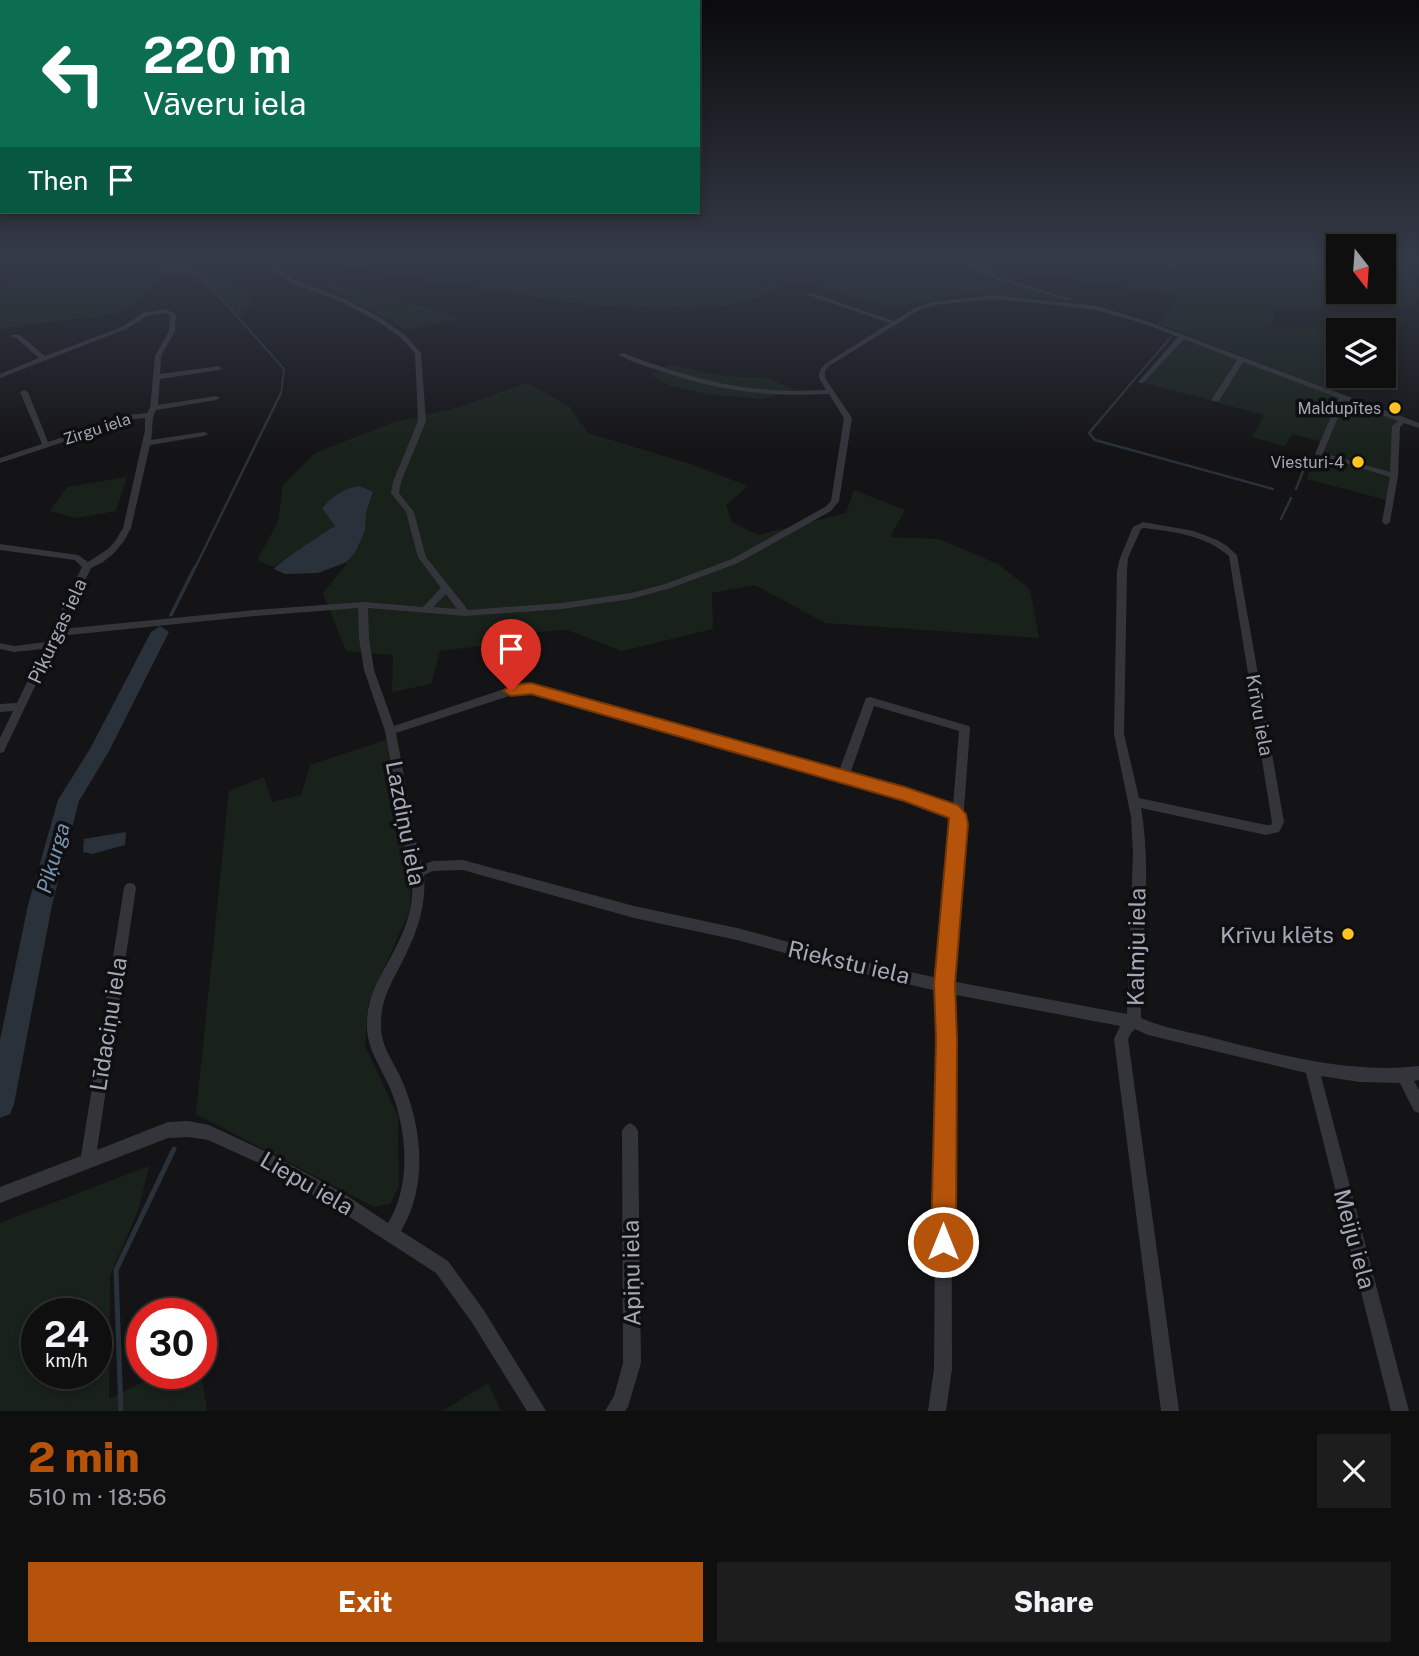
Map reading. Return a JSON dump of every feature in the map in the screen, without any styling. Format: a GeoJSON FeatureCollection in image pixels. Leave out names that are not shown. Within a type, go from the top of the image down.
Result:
{"type":"FeatureCollection","features":[{"type":"Feature","properties":{"kind":"street","name":"Piķurgas iela"},"geometry":{"type":"LineString","coordinates":[[44,359],[132,323]]}},
{"type":"Feature","properties":{"kind":"street","name":"Piķurgas iela"},"geometry":{"type":"LineString","coordinates":[[0,749],[47,645],[55,634],[87,566],[98,562],[121,541],[127,528],[146,443],[158,356],[172,331],[172,323]]}},
{"type":"Feature","properties":{"kind":"street"},"geometry":{"type":"LineString","coordinates":[[381,323],[392,329],[418,353],[422,421],[397,481],[395,493],[410,512],[422,557],[465,613]]}},
{"type":"Feature","properties":{"kind":"street"},"geometry":{"type":"LineString","coordinates":[[55,634],[255,613],[363,605],[465,613],[602,601],[668,586],[735,561],[818,516],[835,500],[849,426],[845,410],[822,378],[822,371],[827,365],[895,323]]}},
{"type":"Feature","properties":{"kind":"street"},"geometry":{"type":"LineString","coordinates":[[1144,323],[1419,426]]}},
{"type":"Feature","properties":{"kind":"street"},"geometry":{"type":"LineString","coordinates":[[0,376],[44,359],[18,335],[13,336]]}},
{"type":"Feature","properties":{"kind":"street"},"geometry":{"type":"LineString","coordinates":[[1141,382],[1182,337]]}},
{"type":"Feature","properties":{"kind":"street"},"geometry":{"type":"LineString","coordinates":[[621,354],[694,382],[725,390],[775,394],[831,392]]}},
{"type":"Feature","properties":{"kind":"street"},"geometry":{"type":"LineString","coordinates":[[1216,399],[1241,359]]}},
{"type":"Feature","properties":{"kind":"street"},"geometry":{"type":"LineString","coordinates":[[156,377],[219,368]]}},
{"type":"Feature","properties":{"kind":"street","name":"Zirgu iela"},"geometry":{"type":"LineString","coordinates":[[24,392],[46,445]]}},
{"type":"Feature","properties":{"kind":"street"},"geometry":{"type":"LineString","coordinates":[[151,411],[216,398]]}},
{"type":"Feature","properties":{"kind":"street"},"geometry":{"type":"LineString","coordinates":[[1343,398],[1319,454],[1394,476]]}},
{"type":"Feature","properties":{"kind":"street","name":"Zirgu iela"},"geometry":{"type":"LineString","coordinates":[[0,461],[151,411]]}},
{"type":"Feature","properties":{"kind":"street"},"geometry":{"type":"LineString","coordinates":[[1386,522],[1394,476],[1396,426],[1403,420]]}},
{"type":"Feature","properties":{"kind":"street"},"geometry":{"type":"LineString","coordinates":[[146,443],[204,434]]}},
{"type":"Feature","properties":{"kind":"street","name":"Kalmju iela"},"geometry":{"type":"LineString","coordinates":[[1143,525],[1137,527],[1124,558],[1122,571],[1119,734],[1122,760],[1136,802],[1138,832],[1134,1022],[1126,1028],[1121,1039],[1170,1411]]}},
{"type":"Feature","properties":{"kind":"street","name":"Krīvu iela"},"geometry":{"type":"LineString","coordinates":[[1136,802],[1266,830],[1275,829],[1278,822],[1233,555],[1227,549],[1201,538],[1143,525]]}},
{"type":"Feature","properties":{"kind":"street"},"geometry":{"type":"LineString","coordinates":[[0,547],[78,558],[87,566]]}},
{"type":"Feature","properties":{"kind":"street"},"geometry":{"type":"LineString","coordinates":[[425,610],[446,588]]}},
{"type":"Feature","properties":{"kind":"street","name":"Lazdiņu iela"},"geometry":{"type":"LineString","coordinates":[[363,605],[369,670],[390,731],[412,852],[420,871],[421,890],[417,912],[376,996],[374,1011],[373,1042],[395,1084],[407,1119],[411,1156],[406,1206],[391,1233]]}},
{"type":"Feature","properties":{"kind":"street"},"geometry":{"type":"LineString","coordinates":[[0,646],[15,649],[47,645]]}},
{"type":"Feature","properties":{"kind":"street"},"geometry":{"type":"LineString","coordinates":[[390,731],[511,691],[531,689],[843,776],[928,801],[957,814]]}},
{"type":"Feature","properties":{"kind":"street"},"geometry":{"type":"LineString","coordinates":[[843,776],[870,701],[965,729],[944,984],[943,1369],[937,1411]]}},
{"type":"Feature","properties":{"kind":"street"},"geometry":{"type":"LineString","coordinates":[[0,708],[21,706]]}},
{"type":"Feature","properties":{"kind":"street","name":"Riekstu iela"},"geometry":{"type":"LineString","coordinates":[[420,871],[433,866],[463,865],[634,912],[737,934],[848,964],[974,993],[1134,1022],[1148,1028],[1311,1066],[1380,1077],[1412,1075]]}},
{"type":"Feature","properties":{"kind":"street","name":"Līdaciņu iela"},"geometry":{"type":"LineString","coordinates":[[88,1159],[130,888]]}},
{"type":"Feature","properties":{"kind":"street","name":"Meiju iela"},"geometry":{"type":"LineString","coordinates":[[1311,1066],[1400,1411]]}},
{"type":"Feature","properties":{"kind":"street"},"geometry":{"type":"LineString","coordinates":[[1412,1075],[1419,1106]]}},
{"type":"Feature","properties":{"kind":"street","name":"Liepu iela"},"geometry":{"type":"LineString","coordinates":[[0,1195],[168,1130],[188,1129],[209,1133],[264,1158],[391,1233],[442,1267],[454,1281],[537,1411]]}},
{"type":"Feature","properties":{"kind":"street","name":"Apiņu iela"},"geometry":{"type":"LineString","coordinates":[[614,1411],[622,1401],[632,1363],[630,1131]]}},
{"type":"Feature","properties":{"kind":"shaded area"},"geometry":{"type":"Polygon","coordinates":[[[0,323],[46,323],[0,329],[0,323]]]}},
{"type":"Feature","properties":{"kind":"shaded area"},"geometry":{"type":"Polygon","coordinates":[[[394,323],[441,323],[407,330],[394,323]]]}},
{"type":"Feature","properties":{"kind":"shaded area"},"geometry":{"type":"Polygon","coordinates":[[[1274,323],[1262,326],[1326,331],[1325,387],[1157,324],[1274,323]]]}},
{"type":"Feature","properties":{"kind":"shaded area"},"geometry":{"type":"Polygon","coordinates":[[[1182,337],[1403,420],[1396,426],[1390,501],[1307,479],[1320,441],[1292,434],[1285,446],[1252,437],[1264,415],[1141,382],[1182,337]]]}},
{"type":"Feature","properties":{"kind":"shaded area"},"geometry":{"type":"Polygon","coordinates":[[[670,364],[721,376],[768,378],[793,389],[765,399],[713,395],[670,386],[650,374],[670,364]]]}},
{"type":"Feature","properties":{"kind":"shaded area"},"geometry":{"type":"Polygon","coordinates":[[[527,383],[569,406],[588,433],[694,465],[748,486],[726,505],[732,522],[758,535],[846,513],[854,490],[905,510],[890,537],[939,539],[998,564],[1030,589],[1039,638],[825,623],[755,585],[712,593],[713,629],[622,651],[567,630],[534,632],[538,657],[502,667],[481,646],[440,651],[431,684],[392,692],[393,655],[346,651],[323,593],[355,553],[365,531],[366,513],[373,492],[351,488],[334,497],[322,508],[336,523],[335,526],[273,567],[257,560],[278,522],[283,485],[315,453],[394,422],[452,409],[527,383]]]}},
{"type":"Feature","properties":{"kind":"shaded area"},"geometry":{"type":"Polygon","coordinates":[[[127,477],[116,511],[77,518],[50,511],[67,487],[127,477]]]}},
{"type":"Feature","properties":{"kind":"shaded area"},"geometry":{"type":"Polygon","coordinates":[[[360,486],[373,492],[366,513],[365,531],[355,553],[347,562],[318,573],[285,574],[274,569],[335,526],[322,508],[339,493],[360,486]]]}},
{"type":"Feature","properties":{"kind":"shaded area"},"geometry":{"type":"Polygon","coordinates":[[[386,740],[411,880],[410,910],[368,1004],[365,1046],[398,1116],[399,1185],[391,1203],[374,1207],[196,1114],[229,791],[264,777],[272,802],[301,795],[310,765],[386,740]]]}},
{"type":"Feature","properties":{"kind":"shaded area"},"geometry":{"type":"Polygon","coordinates":[[[126,832],[125,845],[92,854],[83,852],[84,839],[126,832]]]}},
{"type":"Feature","properties":{"kind":"shaded area"},"geometry":{"type":"Polygon","coordinates":[[[149,1166],[139,1208],[110,1276],[110,1298],[21,1298],[21,1389],[109,1389],[109,1399],[129,1389],[204,1389],[207,1411],[0,1411],[0,1223],[149,1166]]]}},
{"type":"Feature","properties":{"kind":"shaded area"},"geometry":{"type":"Polygon","coordinates":[[[488,1383],[501,1411],[442,1411],[488,1383]]]}},
{"type":"Feature","properties":{"kind":"waterway","name":"Piķurga"},"geometry":{"type":"LineString","coordinates":[[243,323],[284,369],[281,395]]}},
{"type":"Feature","properties":{"kind":"waterway"},"geometry":{"type":"LineString","coordinates":[[1121,395],[1171,337]]}},
{"type":"Feature","properties":{"kind":"waterway","name":"Piķurga"},"geometry":{"type":"LineString","coordinates":[[195,568],[281,393]]}},
{"type":"Feature","properties":{"kind":"waterway"},"geometry":{"type":"LineString","coordinates":[[1123,393],[1089,433],[1095,440],[1273,489]]}},
{"type":"Feature","properties":{"kind":"waterway"},"geometry":{"type":"LineString","coordinates":[[1296,489],[1309,456]]}},
{"type":"Feature","properties":{"kind":"waterway"},"geometry":{"type":"LineString","coordinates":[[1281,519],[1291,498]]}},
{"type":"Feature","properties":{"kind":"waterway","name":"Piķurga"},"geometry":{"type":"LineString","coordinates":[[171,615],[195,567]]}},
{"type":"Feature","properties":{"kind":"waterway","name":"Piķurga"},"geometry":{"type":"LineString","coordinates":[[0,1104],[40,905],[69,800],[98,753],[160,632]]}},
{"type":"Feature","properties":{"kind":"waterway"},"geometry":{"type":"LineString","coordinates":[[121,1411],[116,1270],[174,1149]]}},
{"type":"Feature","properties":{"kind":"place","name":"Maldupītes"},"geometry":{"type":"Point","coordinates":[1395,408]}},
{"type":"Feature","properties":{"kind":"place","name":"Viesturi-4"},"geometry":{"type":"Point","coordinates":[1358,462]}},
{"type":"Feature","properties":{"kind":"place","name":"Krīvu klēts"},"geometry":{"type":"Point","coordinates":[1348,934]}},
{"type":"Feature","properties":{"kind":"route"},"geometry":{"type":"LineString","coordinates":[[511,691],[531,689],[905,794],[957,814],[959,824],[944,984],[946,1039],[943,1242]]}}]}
